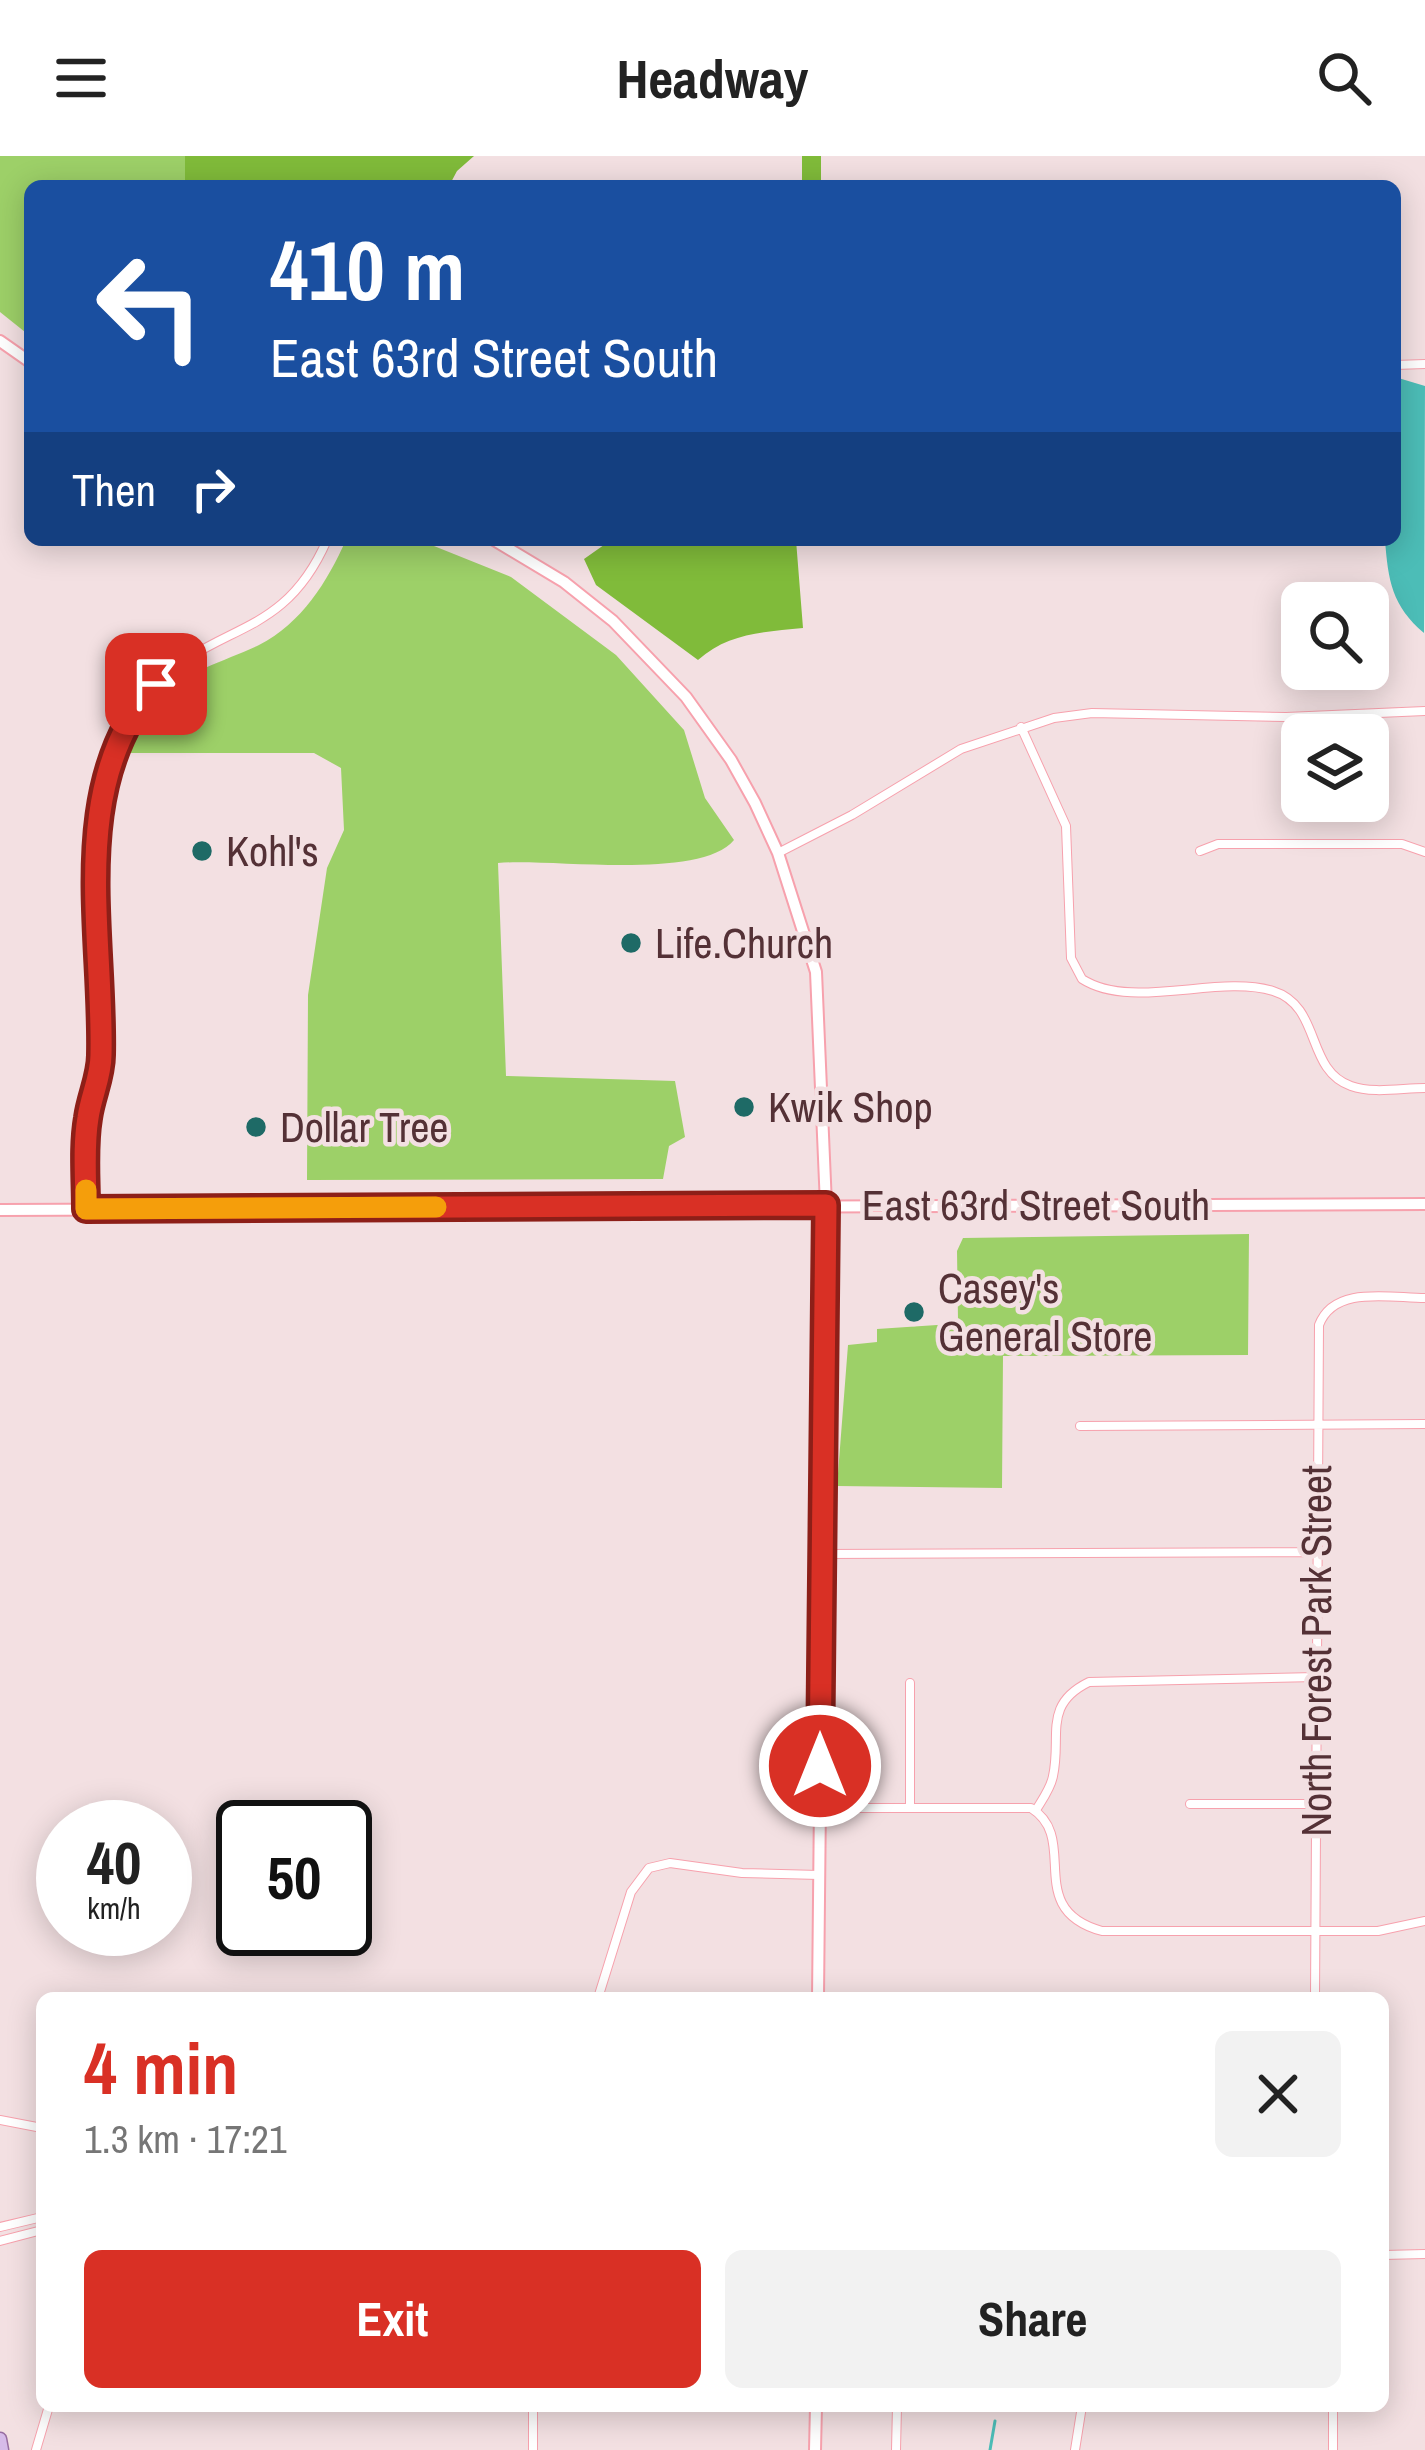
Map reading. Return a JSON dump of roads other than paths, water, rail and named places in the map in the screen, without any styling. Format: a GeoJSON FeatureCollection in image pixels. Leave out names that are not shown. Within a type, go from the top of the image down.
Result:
{"type":"FeatureCollection","features":[{"type":"Feature","properties":{"kind":"main road"},"geometry":{"type":"LineString","coordinates":[[504,546],[565,582],[613,621],[655,662],[731,760],[778,853],[817,972],[826,1190],[818,1992]]}},
{"type":"Feature","properties":{"kind":"main road","name":"East 63rd Street South"},"geometry":{"type":"LineString","coordinates":[[0,1210],[1425,1204]]}},
{"type":"Feature","properties":{"kind":"main road"},"geometry":{"type":"LineString","coordinates":[[815,2450],[816,2412]]}},
{"type":"Feature","properties":{"kind":"main road"},"geometry":{"type":"LineString","coordinates":[[0,2439],[2,2450]]}},
{"type":"Feature","properties":{"kind":"street"},"geometry":{"type":"LineString","coordinates":[[86,1209],[86,1136],[101,1060],[98,851],[101,790],[109,764],[128,720],[167,673],[284,605],[324,546]]}},
{"type":"Feature","properties":{"kind":"street"},"geometry":{"type":"LineString","coordinates":[[778,853],[961,749],[1021,727],[1092,713],[1286,717],[1425,711]]}},
{"type":"Feature","properties":{"kind":"street"},"geometry":{"type":"LineString","coordinates":[[1021,727],[1066,824],[1071,958],[1085,981],[1109,990],[1275,992],[1300,1007],[1325,1066],[1346,1084],[1367,1089],[1425,1088]]}},
{"type":"Feature","properties":{"kind":"street"},"geometry":{"type":"LineString","coordinates":[[1200,851],[1218,844],[1402,844],[1425,852]]}},
{"type":"Feature","properties":{"kind":"street","name":"North Forest Park Street"},"geometry":{"type":"LineString","coordinates":[[1315,1992],[1319,1325],[1329,1306],[1351,1298],[1425,1298]]}},
{"type":"Feature","properties":{"kind":"street"},"geometry":{"type":"LineString","coordinates":[[1079,1426],[1425,1424]]}},
{"type":"Feature","properties":{"kind":"street"},"geometry":{"type":"LineString","coordinates":[[821,1554],[1317,1552]]}},
{"type":"Feature","properties":{"kind":"street"},"geometry":{"type":"LineString","coordinates":[[1036,1810],[1053,1778],[1054,1726],[1060,1708],[1089,1682],[1316,1677]]}},
{"type":"Feature","properties":{"kind":"street"},"geometry":{"type":"LineString","coordinates":[[910,1683],[910,1807]]}},
{"type":"Feature","properties":{"kind":"street"},"geometry":{"type":"LineString","coordinates":[[1190,1804],[1316,1804]]}},
{"type":"Feature","properties":{"kind":"street"},"geometry":{"type":"LineString","coordinates":[[820,1808],[1024,1806],[1036,1810],[1053,1835],[1053,1878],[1059,1901],[1074,1918],[1102,1931],[1394,1929],[1425,1921]]}},
{"type":"Feature","properties":{"kind":"street"},"geometry":{"type":"LineString","coordinates":[[600,1992],[632,1892],[643,1872],[655,1865],[742,1874],[819,1875]]}},
{"type":"Feature","properties":{"kind":"street"},"geometry":{"type":"LineString","coordinates":[[0,2120],[36,2127]]}},
{"type":"Feature","properties":{"kind":"street"},"geometry":{"type":"LineString","coordinates":[[0,2228],[36,2219]]}},
{"type":"Feature","properties":{"kind":"street"},"geometry":{"type":"LineString","coordinates":[[0,2241],[36,2232]]}},
{"type":"Feature","properties":{"kind":"street"},"geometry":{"type":"LineString","coordinates":[[1389,2254],[1425,2254]]}},
{"type":"Feature","properties":{"kind":"street"},"geometry":{"type":"LineString","coordinates":[[36,2450],[47,2412]]}},
{"type":"Feature","properties":{"kind":"street"},"geometry":{"type":"LineString","coordinates":[[533,2412],[533,2450]]}},
{"type":"Feature","properties":{"kind":"street"},"geometry":{"type":"LineString","coordinates":[[896,2450],[897,2412]]}},
{"type":"Feature","properties":{"kind":"street"},"geometry":{"type":"LineString","coordinates":[[1075,2450],[1081,2412]]}},
{"type":"Feature","properties":{"kind":"street"},"geometry":{"type":"LineString","coordinates":[[1333,2412],[1333,2450]]}},
{"type":"Feature","properties":{"kind":"water"},"geometry":{"type":"Polygon","coordinates":[[[1401,379],[1425,386],[1424,633],[1398,602],[1385,546],[1401,546],[1401,379]]]}},
{"type":"Feature","properties":{"kind":"waterway"},"geometry":{"type":"LineString","coordinates":[[990,2450],[995,2421]]}},
{"type":"Feature","properties":{"kind":"place","name":"Kohl's"},"geometry":{"type":"Point","coordinates":[202,851]}},
{"type":"Feature","properties":{"kind":"place","name":"Life.Church"},"geometry":{"type":"Point","coordinates":[631,943]}},
{"type":"Feature","properties":{"kind":"place","name":"Kwik Shop"},"geometry":{"type":"Point","coordinates":[744,1107]}},
{"type":"Feature","properties":{"kind":"place","name":"Dollar Tree"},"geometry":{"type":"Point","coordinates":[256,1127]}},
{"type":"Feature","properties":{"kind":"place","name":"Casey's General Store"},"geometry":{"type":"Point","coordinates":[914,1312]}}]}
